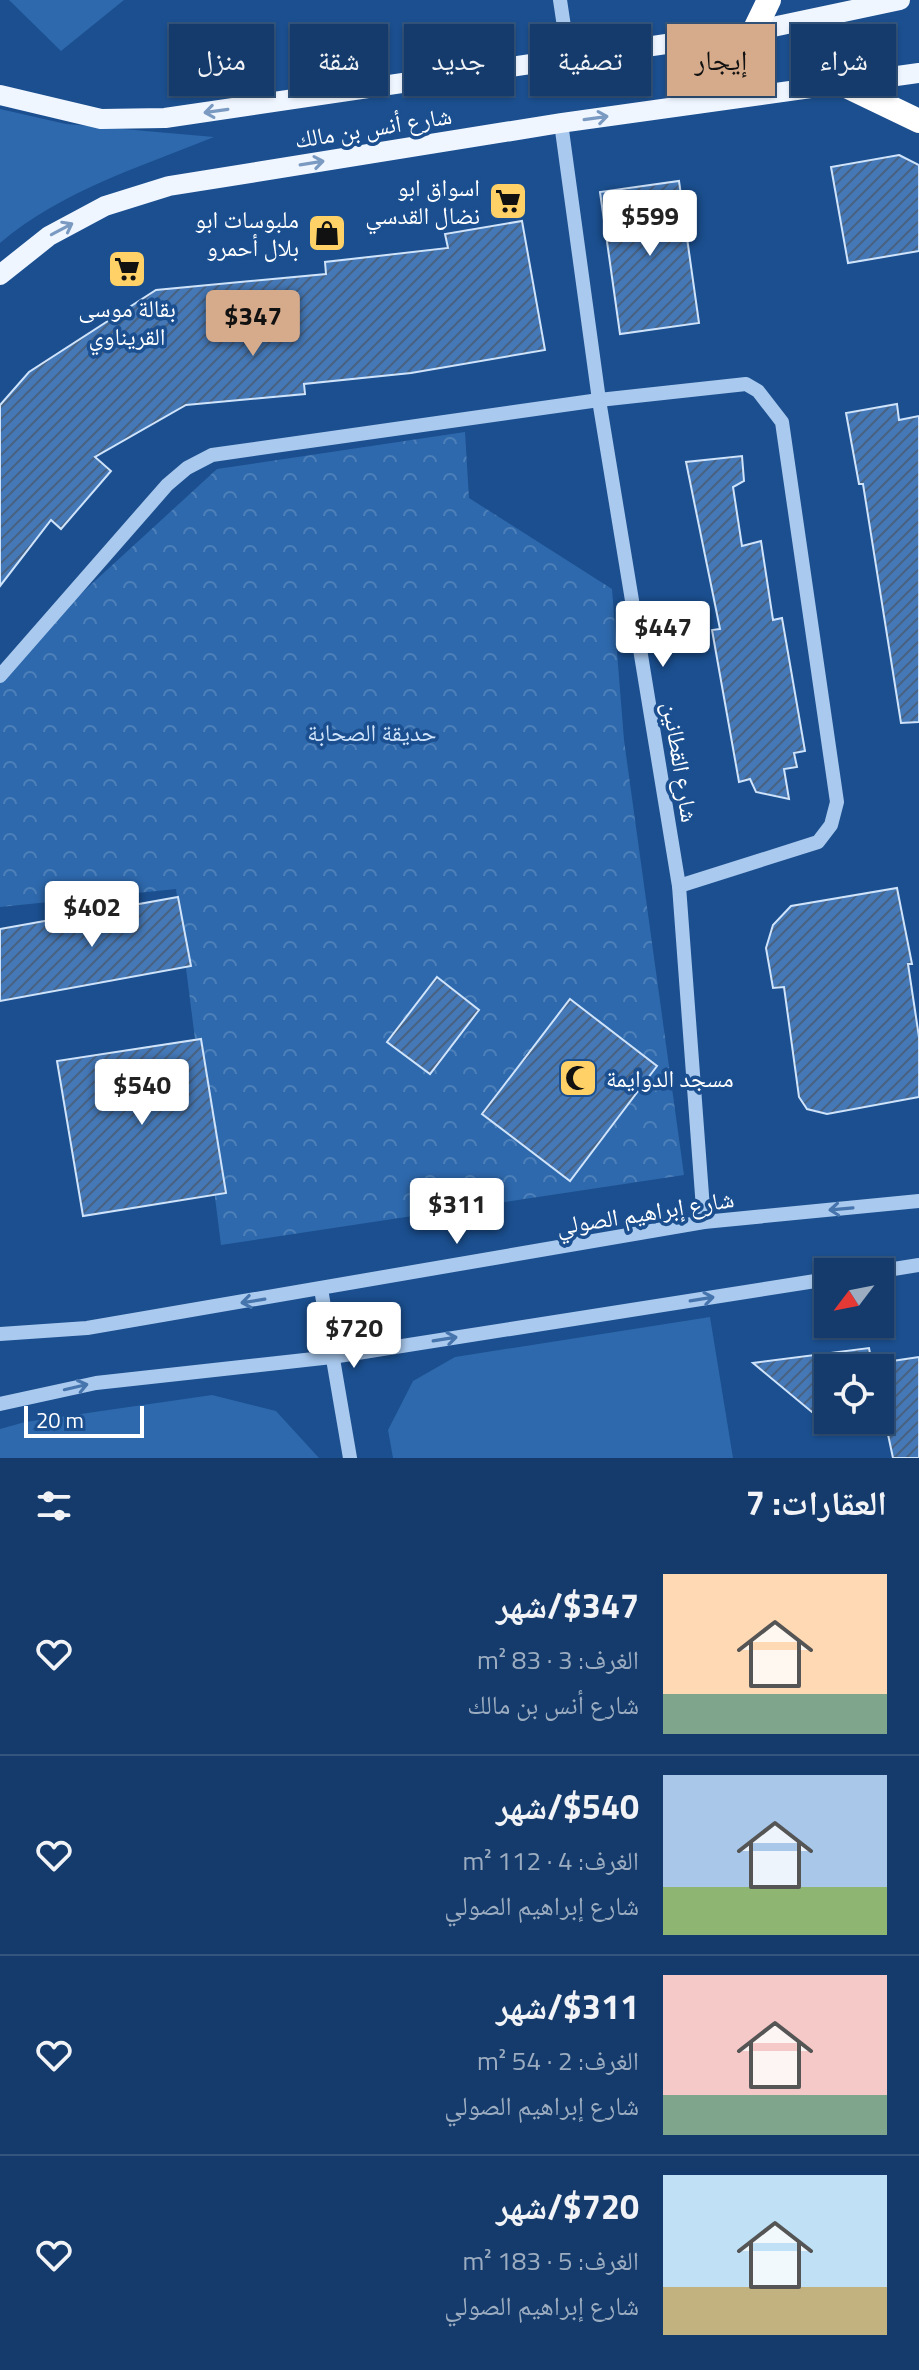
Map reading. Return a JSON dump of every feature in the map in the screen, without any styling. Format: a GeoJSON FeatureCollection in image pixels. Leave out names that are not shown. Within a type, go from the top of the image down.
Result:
{"type":"FeatureCollection","features":[{"type":"Feature","properties":{"kind":"highway"},"geometry":{"type":"LineString","coordinates":[[757,24],[769,0]]}},
{"type":"Feature","properties":{"kind":"highway"},"geometry":{"type":"LineString","coordinates":[[867,96],[919,121]]}},
{"type":"Feature","properties":{"kind":"main road","name":"شارع أنس بن مالك"},"geometry":{"type":"LineString","coordinates":[[775,27],[900,0]]}},
{"type":"Feature","properties":{"kind":"main road","name":"شارع أنس بن مالك"},"geometry":{"type":"LineString","coordinates":[[0,95],[101,119],[165,118],[530,66]]}},
{"type":"Feature","properties":{"kind":"main road","name":"شارع أنس بن مالك"},"geometry":{"type":"LineString","coordinates":[[896,77],[919,73]]}},
{"type":"Feature","properties":{"kind":"main road","name":"شارع أنس بن مالك"},"geometry":{"type":"LineString","coordinates":[[0,275],[49,236],[105,206],[169,186],[561,123],[791,92]]}},
{"type":"Feature","properties":{"kind":"street"},"geometry":{"type":"LineString","coordinates":[[560,0],[564,24]]}},
{"type":"Feature","properties":{"kind":"street","name":"شارع القطانين"},"geometry":{"type":"LineString","coordinates":[[561,123],[599,400],[679,886],[704,1222]]}},
{"type":"Feature","properties":{"kind":"street"},"geometry":{"type":"LineString","coordinates":[[0,676],[167,485],[187,468],[212,455],[599,400],[746,384],[758,391],[782,422],[837,802],[831,825],[818,842],[679,886]]}},
{"type":"Feature","properties":{"kind":"street","name":"شارع إبراهيم الصولي"},"geometry":{"type":"LineString","coordinates":[[0,1334],[87,1328],[704,1222],[919,1201]]}},
{"type":"Feature","properties":{"kind":"street"},"geometry":{"type":"LineString","coordinates":[[894,1269],[919,1265]]}},
{"type":"Feature","properties":{"kind":"street"},"geometry":{"type":"LineString","coordinates":[[0,1404],[96,1383],[332,1357],[814,1281]]}},
{"type":"Feature","properties":{"kind":"street"},"geometry":{"type":"LineString","coordinates":[[321,1289],[350,1458]]}},
{"type":"Feature","properties":{"kind":"green space"},"geometry":{"type":"Polygon","coordinates":[[[9,0],[124,0],[61,51],[9,0]]]}},
{"type":"Feature","properties":{"kind":"green space"},"geometry":{"type":"Polygon","coordinates":[[[0,109],[66,124],[214,137],[75,195],[0,243],[0,109]]]}},
{"type":"Feature","properties":{"kind":"green space","name":"حديقة الصحابة"},"geometry":{"type":"Polygon","coordinates":[[[465,432],[469,498],[612,589],[624,740],[684,1175],[221,1245],[176,889],[0,907],[0,668],[217,469],[465,432]]]}},
{"type":"Feature","properties":{"kind":"green space"},"geometry":{"type":"Polygon","coordinates":[[[710,1317],[733,1458],[393,1458],[388,1430],[413,1381],[455,1357],[710,1317]]]}},
{"type":"Feature","properties":{"kind":"green space"},"geometry":{"type":"Polygon","coordinates":[[[212,1395],[276,1411],[319,1458],[0,1458],[0,1429],[25,1422],[212,1395]]]}},
{"type":"Feature","properties":{"kind":"building"},"geometry":{"type":"Polygon","coordinates":[[[899,155],[919,165],[919,251],[848,263],[831,167],[899,155]]]}},
{"type":"Feature","properties":{"kind":"building"},"geometry":{"type":"Polygon","coordinates":[[[679,181],[699,323],[620,334],[600,192],[679,181]]]}},
{"type":"Feature","properties":{"kind":"building"},"geometry":{"type":"Polygon","coordinates":[[[522,221],[545,350],[411,373],[304,384],[305,394],[186,405],[95,457],[111,471],[61,529],[51,520],[0,586],[0,405],[29,372],[156,290],[326,274],[325,262],[448,248],[445,234],[522,221]]]}},
{"type":"Feature","properties":{"kind":"building"},"geometry":{"type":"Polygon","coordinates":[[[897,404],[899,420],[919,416],[919,722],[901,723],[863,484],[859,484],[846,413],[897,404]]]}},
{"type":"Feature","properties":{"kind":"building"},"geometry":{"type":"Polygon","coordinates":[[[742,456],[744,481],[733,487],[742,546],[761,541],[773,620],[782,618],[805,751],[794,753],[797,767],[784,769],[789,799],[756,792],[750,779],[739,782],[712,630],[720,629],[686,462],[742,456]]]}},
{"type":"Feature","properties":{"kind":"building"},"geometry":{"type":"Polygon","coordinates":[[[897,888],[912,964],[908,964],[919,1037],[919,1097],[827,1114],[807,1109],[799,1097],[784,987],[773,988],[766,948],[773,925],[791,906],[897,888]]]}},
{"type":"Feature","properties":{"kind":"building"},"geometry":{"type":"Polygon","coordinates":[[[178,897],[191,966],[0,1001],[0,929],[178,897]]]}},
{"type":"Feature","properties":{"kind":"building"},"geometry":{"type":"Polygon","coordinates":[[[437,977],[479,1010],[430,1074],[387,1042],[437,977]]]}},
{"type":"Feature","properties":{"kind":"building","name":"مسجد الدوايمة"},"geometry":{"type":"Polygon","coordinates":[[[570,999],[657,1066],[570,1181],[482,1114],[570,999]]]}},
{"type":"Feature","properties":{"kind":"building"},"geometry":{"type":"Polygon","coordinates":[[[201,1039],[226,1193],[83,1216],[57,1061],[201,1039]]]}},
{"type":"Feature","properties":{"kind":"building"},"geometry":{"type":"Polygon","coordinates":[[[869,1348],[870,1354],[823,1354],[869,1348]]]}},
{"type":"Feature","properties":{"kind":"building"},"geometry":{"type":"Polygon","coordinates":[[[814,1355],[814,1414],[753,1363],[814,1355]]]}},
{"type":"Feature","properties":{"kind":"building"},"geometry":{"type":"Polygon","coordinates":[[[919,1357],[919,1458],[893,1458],[888,1434],[894,1434],[894,1361],[919,1357]]]}},
{"type":"Feature","properties":{"kind":"place","name":"اسواق ابو نضال القدسي"},"geometry":{"type":"Point","coordinates":[508,201]}},
{"type":"Feature","properties":{"kind":"place","name":"ملبوسات ابو بلال أحمرو"},"geometry":{"type":"Point","coordinates":[327,233]}},
{"type":"Feature","properties":{"kind":"place","name":"بقالة موسى القريناوي"},"geometry":{"type":"Point","coordinates":[127,269]}},
{"type":"Feature","properties":{"kind":"place","name":"مسجد الدوايمة"},"geometry":{"type":"Point","coordinates":[578,1078]}}]}
